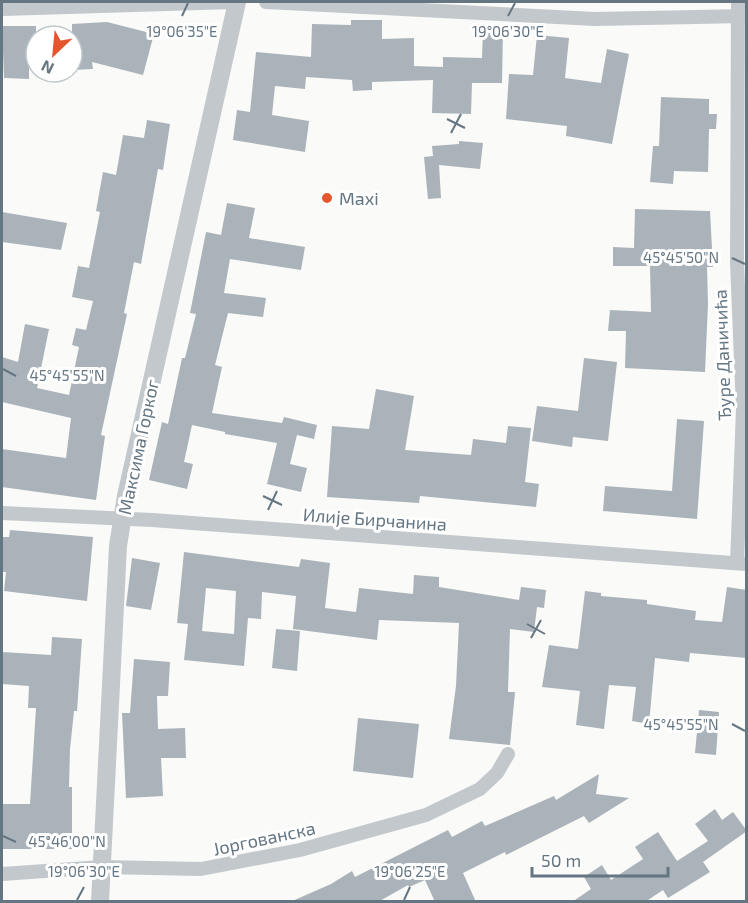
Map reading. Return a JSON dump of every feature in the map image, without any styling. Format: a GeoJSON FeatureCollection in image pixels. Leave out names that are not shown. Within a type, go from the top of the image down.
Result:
{"type":"FeatureCollection","features":[{"type":"Feature","properties":{"kind":"street"},"geometry":{"type":"LineString","coordinates":[[2,9],[235,2]]}},
{"type":"Feature","properties":{"kind":"street","name":"Максима Горког"},"geometry":{"type":"LineString","coordinates":[[100,902],[118,546],[122,518],[235,2]]}},
{"type":"Feature","properties":{"kind":"street"},"geometry":{"type":"LineString","coordinates":[[266,2],[595,19],[741,11]]}},
{"type":"Feature","properties":{"kind":"street","name":"Ђуре Даничића"},"geometry":{"type":"LineString","coordinates":[[741,11],[742,563]]}},
{"type":"Feature","properties":{"kind":"street","name":"Илије Бирчанина"},"geometry":{"type":"LineString","coordinates":[[2,513],[122,518],[742,563]]}},
{"type":"Feature","properties":{"kind":"street","name":"Јоргованска"},"geometry":{"type":"LineString","coordinates":[[2,874],[102,867],[201,869],[259,859],[357,836],[426,815],[480,789],[497,773],[508,754]]}},
{"type":"Feature","properties":{"kind":"building"},"geometry":{"type":"Polygon","coordinates":[[[351,20],[382,20],[382,39],[414,38],[414,66],[443,67],[443,57],[482,58],[483,29],[503,30],[502,83],[472,83],[471,114],[432,113],[433,80],[372,82],[372,90],[353,91],[352,80],[306,77],[305,89],[275,86],[272,115],[309,121],[305,152],[233,140],[237,110],[250,112],[256,52],[311,57],[312,24],[351,25],[351,20]]]}},
{"type":"Feature","properties":{"kind":"building"},"geometry":{"type":"Polygon","coordinates":[[[107,22],[154,34],[143,75],[92,62],[93,69],[84,69],[84,24],[72,24],[107,22]]]}},
{"type":"Feature","properties":{"kind":"building"},"geometry":{"type":"Polygon","coordinates":[[[2,26],[24,26],[24,79],[4,78],[2,26]]]}},
{"type":"Feature","properties":{"kind":"building"},"geometry":{"type":"Polygon","coordinates":[[[537,35],[569,38],[565,78],[601,83],[607,49],[629,54],[612,144],[566,136],[567,126],[506,119],[509,74],[533,75],[537,35]]]}},
{"type":"Feature","properties":{"kind":"building"},"geometry":{"type":"Polygon","coordinates":[[[661,97],[709,99],[709,114],[717,114],[716,129],[709,129],[708,172],[674,171],[673,184],[650,182],[653,146],[659,146],[661,97]]]}},
{"type":"Feature","properties":{"kind":"building"},"geometry":{"type":"Polygon","coordinates":[[[147,120],[170,124],[163,170],[158,169],[141,264],[134,262],[124,313],[127,314],[101,435],[105,436],[96,500],[2,487],[2,449],[66,458],[71,418],[2,402],[2,357],[18,362],[25,324],[49,329],[37,388],[69,395],[79,347],[72,345],[76,328],[86,330],[93,301],[72,297],[78,266],[89,268],[100,212],[96,211],[103,172],[116,175],[123,135],[144,138],[147,120]]]}},
{"type":"Feature","properties":{"kind":"building"},"geometry":{"type":"Polygon","coordinates":[[[459,141],[483,143],[480,169],[439,165],[441,198],[428,199],[424,157],[433,156],[432,146],[459,144],[459,141]]]}},
{"type":"Feature","properties":{"kind":"building"},"geometry":{"type":"Polygon","coordinates":[[[227,203],[255,208],[249,238],[305,247],[301,270],[230,259],[224,293],[266,298],[263,317],[228,313],[215,365],[222,367],[212,413],[282,423],[284,417],[317,425],[314,439],[297,435],[290,464],[307,468],[301,492],[267,484],[277,443],[225,434],[225,432],[192,425],[184,462],[193,464],[187,489],[149,480],[162,422],[168,424],[182,358],[185,358],[196,314],[190,313],[206,232],[221,235],[227,203]]]}},
{"type":"Feature","properties":{"kind":"building"},"geometry":{"type":"Polygon","coordinates":[[[635,209],[710,211],[713,267],[707,267],[705,372],[625,368],[626,331],[608,331],[610,310],[651,312],[650,266],[613,266],[613,247],[634,248],[635,209]]]}},
{"type":"Feature","properties":{"kind":"building"},"geometry":{"type":"Polygon","coordinates":[[[2,212],[67,223],[61,250],[2,242],[2,212]]]}},
{"type":"Feature","properties":{"kind":"building"},"geometry":{"type":"Polygon","coordinates":[[[584,358],[617,362],[608,441],[573,437],[572,447],[532,441],[537,406],[578,411],[584,358]]]}},
{"type":"Feature","properties":{"kind":"building"},"geometry":{"type":"Polygon","coordinates":[[[376,389],[414,396],[405,450],[471,455],[473,439],[506,443],[508,426],[531,428],[525,482],[539,484],[536,507],[420,496],[419,503],[327,497],[332,426],[369,429],[376,389]]]}},
{"type":"Feature","properties":{"kind":"building"},"geometry":{"type":"Polygon","coordinates":[[[677,419],[704,421],[697,519],[603,511],[605,486],[672,491],[677,419]]]}},
{"type":"Feature","properties":{"kind":"building"},"geometry":{"type":"Polygon","coordinates":[[[10,530],[93,537],[87,601],[4,591],[6,572],[2,572],[2,537],[9,537],[10,530]]]}},
{"type":"Feature","properties":{"kind":"building"},"geometry":{"type":"Polygon","coordinates":[[[184,552],[299,567],[301,559],[330,563],[325,608],[356,612],[359,588],[413,594],[414,575],[439,577],[439,587],[519,600],[521,587],[546,590],[544,608],[537,607],[534,632],[510,629],[508,692],[515,692],[510,745],[449,739],[456,686],[459,623],[379,620],[377,640],[293,629],[296,596],[262,592],[261,619],[248,618],[244,666],[184,660],[188,624],[177,623],[184,552]],[[206,588],[202,631],[234,634],[236,591],[206,588]]]}},
{"type":"Feature","properties":{"kind":"building"},"geometry":{"type":"Polygon","coordinates":[[[132,558],[160,563],[151,610],[126,606],[132,558]]]}},
{"type":"Feature","properties":{"kind":"building"},"geometry":{"type":"Polygon","coordinates":[[[727,587],[747,590],[747,658],[690,653],[689,662],[655,658],[649,724],[632,721],[636,687],[609,685],[604,729],[576,725],[580,691],[542,687],[549,645],[578,649],[585,591],[601,593],[601,596],[647,600],[647,604],[696,611],[695,620],[722,622],[727,587]]]}},
{"type":"Feature","properties":{"kind":"building"},"geometry":{"type":"Polygon","coordinates":[[[276,629],[300,631],[297,671],[272,668],[276,629]]]}},
{"type":"Feature","properties":{"kind":"building"},"geometry":{"type":"Polygon","coordinates":[[[52,637],[82,639],[77,711],[74,711],[70,749],[72,849],[2,849],[2,804],[30,804],[36,708],[28,708],[29,686],[2,684],[2,652],[51,655],[52,637]]]}},
{"type":"Feature","properties":{"kind":"building"},"geometry":{"type":"Polygon","coordinates":[[[134,659],[170,662],[168,696],[157,696],[158,729],[185,728],[186,758],[161,758],[163,796],[126,798],[122,713],[130,713],[134,659]]]}},
{"type":"Feature","properties":{"kind":"building"},"geometry":{"type":"Polygon","coordinates":[[[699,710],[719,712],[716,755],[695,753],[699,710]]]}},
{"type":"Feature","properties":{"kind":"building"},"geometry":{"type":"Polygon","coordinates":[[[358,718],[419,724],[413,778],[353,771],[358,718]]]}},
{"type":"Feature","properties":{"kind":"building"},"geometry":{"type":"Polygon","coordinates":[[[599,774],[596,794],[629,798],[589,823],[584,816],[506,855],[505,852],[463,873],[476,902],[435,902],[425,880],[409,887],[408,885],[378,902],[290,902],[331,884],[352,871],[355,877],[448,830],[452,837],[482,821],[485,826],[554,796],[556,800],[599,774]]]}},
{"type":"Feature","properties":{"kind":"building"},"geometry":{"type":"Polygon","coordinates":[[[715,809],[722,820],[733,812],[747,831],[703,862],[710,872],[668,898],[663,890],[645,902],[572,902],[591,889],[584,877],[602,865],[611,880],[643,859],[635,847],[658,832],[677,861],[708,841],[695,824],[715,809]]]}},
{"type":"Feature","properties":{"kind":"place","name":"Maxi"},"geometry":{"type":"Point","coordinates":[327,198]}}]}
